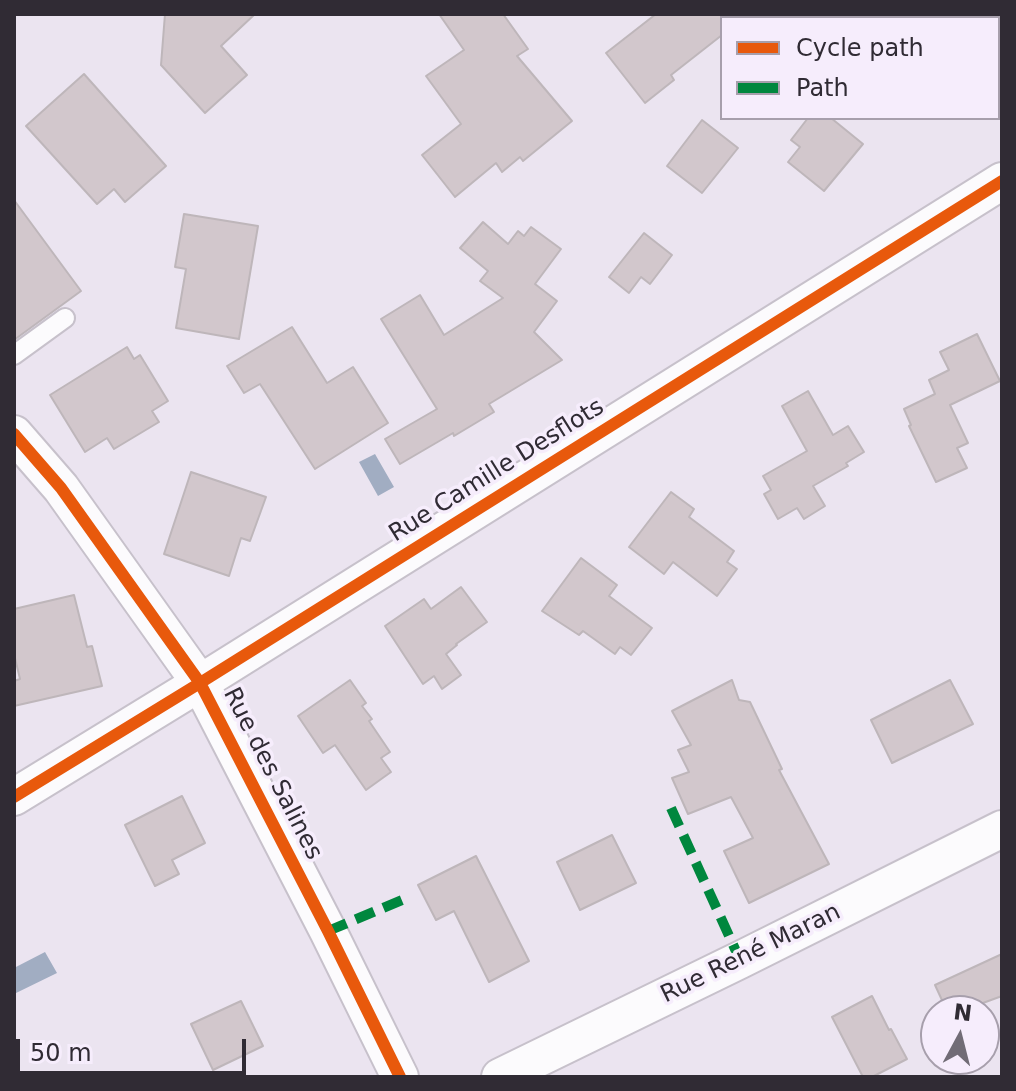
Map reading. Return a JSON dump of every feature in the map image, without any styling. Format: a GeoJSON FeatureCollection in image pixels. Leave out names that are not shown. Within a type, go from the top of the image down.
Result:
{"type":"FeatureCollection","features":[{"type":"Feature","properties":{"kind":"street","name":"Rue Camille Desflots"},"geometry":{"type":"LineString","coordinates":[[14,797],[1002,181]]}},
{"type":"Feature","properties":{"kind":"street","name":"Rue des Salines"},"geometry":{"type":"LineString","coordinates":[[14,434],[61,488],[200,683],[400,1077]]}},
{"type":"Feature","properties":{"kind":"street","name":"Rue René Maran"},"geometry":{"type":"LineString","coordinates":[[500,1077],[1002,829]]}},
{"type":"Feature","properties":{"kind":"lane"},"geometry":{"type":"LineString","coordinates":[[14,355],[65,318]]}},
{"type":"Feature","properties":{"kind":"water"},"geometry":{"type":"Polygon","coordinates":[[[375,454],[394,487],[378,496],[359,462],[375,454]]]}},
{"type":"Feature","properties":{"kind":"water"},"geometry":{"type":"Polygon","coordinates":[[[45,952],[57,973],[14,994],[14,968],[45,952]]]}},
{"type":"Feature","properties":{"kind":"building"},"geometry":{"type":"Polygon","coordinates":[[[165,14],[255,14],[221,46],[247,75],[205,113],[161,65],[165,14]]]}},
{"type":"Feature","properties":{"kind":"building"},"geometry":{"type":"Polygon","coordinates":[[[439,14],[503,14],[528,49],[517,56],[572,121],[523,161],[520,157],[502,172],[496,163],[455,197],[422,155],[461,124],[426,76],[464,50],[439,14]]]}},
{"type":"Feature","properties":{"kind":"building"},"geometry":{"type":"Polygon","coordinates":[[[656,14],[722,14],[720,37],[671,75],[674,80],[645,103],[606,53],[656,14]]]}},
{"type":"Feature","properties":{"kind":"building"},"geometry":{"type":"Polygon","coordinates":[[[84,74],[166,166],[125,202],[114,189],[97,204],[26,126],[84,74]]]}},
{"type":"Feature","properties":{"kind":"building"},"geometry":{"type":"Polygon","coordinates":[[[702,120],[738,148],[702,193],[667,166],[702,120]]]}},
{"type":"Feature","properties":{"kind":"building"},"geometry":{"type":"Polygon","coordinates":[[[806,120],[833,120],[863,144],[824,191],[788,162],[800,147],[791,140],[806,120]]]}},
{"type":"Feature","properties":{"kind":"building"},"geometry":{"type":"Polygon","coordinates":[[[14,200],[81,291],[14,340],[14,200]]]}},
{"type":"Feature","properties":{"kind":"building"},"geometry":{"type":"Polygon","coordinates":[[[184,214],[258,226],[239,339],[176,328],[186,269],[175,267],[184,214]]]}},
{"type":"Feature","properties":{"kind":"building"},"geometry":{"type":"Polygon","coordinates":[[[483,222],[508,244],[518,231],[524,236],[531,227],[561,249],[535,284],[557,301],[534,332],[562,360],[489,404],[494,412],[400,464],[385,439],[437,409],[381,319],[420,295],[444,335],[503,298],[480,281],[488,271],[460,248],[483,222]]]}},
{"type":"Feature","properties":{"kind":"building"},"geometry":{"type":"Polygon","coordinates":[[[644,233],[672,255],[650,284],[641,277],[629,293],[609,277],[644,233]]]}},
{"type":"Feature","properties":{"kind":"building"},"geometry":{"type":"Polygon","coordinates":[[[292,327],[327,383],[353,367],[388,423],[315,469],[260,384],[244,393],[227,366],[292,327]]]}},
{"type":"Feature","properties":{"kind":"building"},"geometry":{"type":"Polygon","coordinates":[[[977,334],[1000,381],[950,405],[968,443],[957,448],[967,468],[936,482],[904,409],[935,394],[929,380],[949,370],[940,352],[977,334]]]}},
{"type":"Feature","properties":{"kind":"building"},"geometry":{"type":"Polygon","coordinates":[[[127,347],[134,359],[140,355],[168,401],[152,411],[159,422],[114,449],[107,438],[85,452],[50,395],[127,347]]]}},
{"type":"Feature","properties":{"kind":"building"},"geometry":{"type":"Polygon","coordinates":[[[808,391],[833,435],[848,426],[864,452],[846,463],[848,466],[813,486],[825,506],[804,519],[797,508],[778,519],[764,494],[771,490],[763,476],[807,451],[782,406],[808,391]]]}},
{"type":"Feature","properties":{"kind":"building"},"geometry":{"type":"Polygon","coordinates":[[[191,472],[266,497],[250,541],[241,538],[229,576],[164,554],[191,472]]]}},
{"type":"Feature","properties":{"kind":"building"},"geometry":{"type":"Polygon","coordinates":[[[671,492],[694,509],[689,517],[734,551],[727,562],[737,569],[717,596],[673,562],[664,574],[629,547],[671,492]]]}},
{"type":"Feature","properties":{"kind":"building"},"geometry":{"type":"Polygon","coordinates":[[[581,558],[617,585],[609,596],[652,628],[631,655],[620,647],[615,654],[583,631],[579,635],[542,611],[581,558]]]}},
{"type":"Feature","properties":{"kind":"building"},"geometry":{"type":"Polygon","coordinates":[[[461,587],[487,622],[446,654],[461,675],[442,689],[434,676],[423,684],[385,626],[424,599],[431,609],[461,587]]]}},
{"type":"Feature","properties":{"kind":"building"},"geometry":{"type":"Polygon","coordinates":[[[74,595],[87,647],[92,646],[102,686],[14,706],[14,681],[20,679],[14,654],[14,609],[74,595]]]}},
{"type":"Feature","properties":{"kind":"building"},"geometry":{"type":"Polygon","coordinates":[[[350,680],[366,703],[362,706],[372,719],[369,721],[390,752],[381,758],[391,772],[366,790],[335,745],[323,753],[298,716],[350,680]]]}},
{"type":"Feature","properties":{"kind":"building"},"geometry":{"type":"Polygon","coordinates":[[[732,680],[739,700],[750,702],[782,769],[779,770],[829,864],[749,903],[724,851],[753,838],[731,797],[688,814],[672,778],[689,772],[678,750],[691,745],[672,711],[732,680]]]}},
{"type":"Feature","properties":{"kind":"building"},"geometry":{"type":"Polygon","coordinates":[[[950,680],[973,724],[892,763],[871,720],[950,680]]]}},
{"type":"Feature","properties":{"kind":"building"},"geometry":{"type":"Polygon","coordinates":[[[182,796],[205,843],[172,860],[179,874],[155,886],[125,825],[182,796]]]}},
{"type":"Feature","properties":{"kind":"building"},"geometry":{"type":"Polygon","coordinates":[[[612,835],[636,883],[580,910],[557,862],[612,835]]]}},
{"type":"Feature","properties":{"kind":"building"},"geometry":{"type":"Polygon","coordinates":[[[476,856],[529,961],[489,982],[454,911],[436,920],[418,885],[476,856]]]}},
{"type":"Feature","properties":{"kind":"building"},"geometry":{"type":"Polygon","coordinates":[[[1002,954],[1002,996],[940,995],[935,985],[1002,954]]]}},
{"type":"Feature","properties":{"kind":"building"},"geometry":{"type":"Polygon","coordinates":[[[872,996],[907,1059],[872,1077],[863,1077],[832,1017],[872,996]]]}},
{"type":"Feature","properties":{"kind":"building"},"geometry":{"type":"Polygon","coordinates":[[[241,1001],[263,1046],[213,1070],[191,1024],[241,1001]]]}},
{"type":"Feature","properties":{"kind":"marked path"},"geometry":{"type":"LineString","coordinates":[[671,808],[740,960]]}},
{"type":"Feature","properties":{"kind":"marked path"},"geometry":{"type":"LineString","coordinates":[[328,931],[402,900]]}},
{"type":"Feature","properties":{"kind":"cycle path"},"geometry":{"type":"LineString","coordinates":[[14,797],[1002,181]]}},
{"type":"Feature","properties":{"kind":"cycle path"},"geometry":{"type":"LineString","coordinates":[[14,434],[61,488],[200,683],[400,1077]]}}]}
